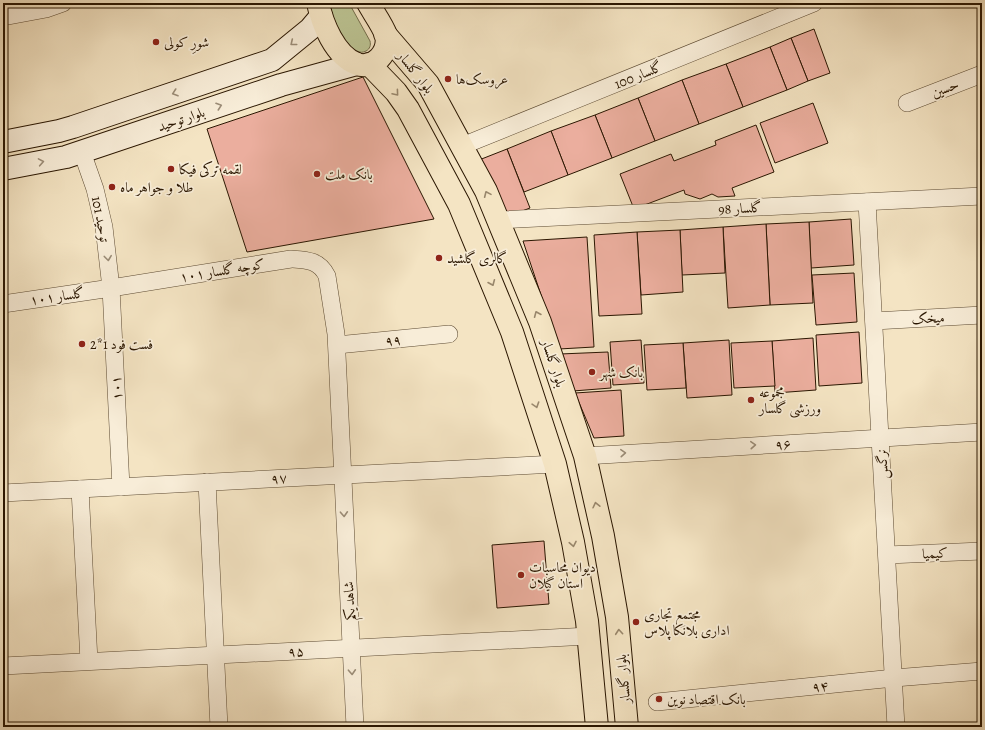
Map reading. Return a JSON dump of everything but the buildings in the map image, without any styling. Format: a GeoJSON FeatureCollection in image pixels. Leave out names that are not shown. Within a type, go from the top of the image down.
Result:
{"type":"FeatureCollection","features":[{"type":"Feature","properties":{"kind":"main road","name":"بلوار گلسار"},"geometry":{"type":"LineString","coordinates":[[368,3],[386,34],[428,84],[462,146],[486,192],[540,322],[584,456],[603,536],[617,617],[627,727]]}},
{"type":"Feature","properties":{"kind":"main road","name":"بلوار گلسار"},"geometry":{"type":"LineString","coordinates":[[319,9],[332,40],[339,50],[349,59],[363,64],[396,92],[408,109],[458,204],[512,332],[555,464],[573,542],[589,636],[597,727]]}},
{"type":"Feature","properties":{"kind":"main road","name":"بلوار توحید"},"geometry":{"type":"LineString","coordinates":[[3,142],[73,127],[272,60],[310,30],[319,9]]}},
{"type":"Feature","properties":{"kind":"main road"},"geometry":{"type":"LineString","coordinates":[[363,64],[379,59],[384,52],[387,43],[386,34]]}},
{"type":"Feature","properties":{"kind":"main road","name":"بلوار توحید"},"geometry":{"type":"LineString","coordinates":[[3,169],[66,157],[281,85],[363,64]]}},
{"type":"Feature","properties":{"kind":"main road"},"geometry":{"type":"LineString","coordinates":[[73,127],[82,152]]}},
{"type":"Feature","properties":{"kind":"street"},"geometry":{"type":"LineString","coordinates":[[3,17],[46,10],[63,3]]}},
{"type":"Feature","properties":{"kind":"street","name":"گلسار 100"},"geometry":{"type":"LineString","coordinates":[[462,146],[814,3]]}},
{"type":"Feature","properties":{"kind":"street","name":"حسین"},"geometry":{"type":"LineString","coordinates":[[907,103],[982,74]]}},
{"type":"Feature","properties":{"kind":"street","name":"توحید 101"},"geometry":{"type":"LineString","coordinates":[[82,152],[95,189],[104,227],[112,288]]}},
{"type":"Feature","properties":{"kind":"street","name":"گلسار 98"},"geometry":{"type":"LineString","coordinates":[[498,220],[982,196]]}},
{"type":"Feature","properties":{"kind":"street","name":"نرگس"},"geometry":{"type":"LineString","coordinates":[[867,202],[896,727]]}},
{"type":"Feature","properties":{"kind":"street","name":"کوچه گلسار ۱۰۱"},"geometry":{"type":"LineString","coordinates":[[112,288],[291,259],[306,260],[317,264],[323,268],[327,276]]}},
{"type":"Feature","properties":{"kind":"street","name":"شاهد یکم"},"geometry":{"type":"LineString","coordinates":[[327,276],[336,334],[355,727]]}},
{"type":"Feature","properties":{"kind":"street","name":"گلسار ۱۰۱"},"geometry":{"type":"LineString","coordinates":[[3,304],[112,288]]}},
{"type":"Feature","properties":{"kind":"street","name":"۱۰۱"},"geometry":{"type":"LineString","coordinates":[[112,288],[122,487]]}},
{"type":"Feature","properties":{"kind":"street","name":"میخک"},"geometry":{"type":"LineString","coordinates":[[874,321],[982,315]]}},
{"type":"Feature","properties":{"kind":"street","name":"۹۹"},"geometry":{"type":"LineString","coordinates":[[336,345],[450,334]]}},
{"type":"Feature","properties":{"kind":"street","name":"۹۶"},"geometry":{"type":"LineString","coordinates":[[584,456],[982,432]]}},
{"type":"Feature","properties":{"kind":"street","name":"۹۷"},"geometry":{"type":"LineString","coordinates":[[3,492],[555,464]]}},
{"type":"Feature","properties":{"kind":"street"},"geometry":{"type":"LineString","coordinates":[[207,482],[219,727]]}},
{"type":"Feature","properties":{"kind":"street"},"geometry":{"type":"LineString","coordinates":[[80,489],[89,661]]}},
{"type":"Feature","properties":{"kind":"street","name":"کیمیا"},"geometry":{"type":"LineString","coordinates":[[887,555],[982,551]]}},
{"type":"Feature","properties":{"kind":"street","name":"۹۵"},"geometry":{"type":"LineString","coordinates":[[3,666],[589,636]]}},
{"type":"Feature","properties":{"kind":"street","name":"۹۴"},"geometry":{"type":"LineString","coordinates":[[657,702],[894,678],[982,671]]}},
{"type":"Feature","properties":{"kind":"green space"},"geometry":{"type":"Polygon","coordinates":[[[329,3],[349,3],[370,41],[370,47],[366,51],[357,51],[348,44],[335,24],[329,3]]]}},
{"type":"Feature","properties":{"kind":"place","name":"شورِ کولی"},"geometry":{"type":"Point","coordinates":[156,42]}},
{"type":"Feature","properties":{"kind":"place","name":"عروسک‌ها"},"geometry":{"type":"Point","coordinates":[448,79]}},
{"type":"Feature","properties":{"kind":"place","name":"لقمه ترکی فیکا"},"geometry":{"type":"Point","coordinates":[171,169]}},
{"type":"Feature","properties":{"kind":"place","name":"بانک ملت"},"geometry":{"type":"Point","coordinates":[317,174]}},
{"type":"Feature","properties":{"kind":"place","name":"طلا و جواهر ماه"},"geometry":{"type":"Point","coordinates":[112,187]}},
{"type":"Feature","properties":{"kind":"place","name":"گالری گلشید"},"geometry":{"type":"Point","coordinates":[439,258]}},
{"type":"Feature","properties":{"kind":"place","name":"فست فود 1*2"},"geometry":{"type":"Point","coordinates":[82,344]}},
{"type":"Feature","properties":{"kind":"place","name":"بانک شهر"},"geometry":{"type":"Point","coordinates":[592,372]}},
{"type":"Feature","properties":{"kind":"place","name":"مجموعه ورزشی گلسار"},"geometry":{"type":"Point","coordinates":[751,400]}},
{"type":"Feature","properties":{"kind":"place","name":"دیوان محاسبات استان گیلان"},"geometry":{"type":"Point","coordinates":[521,575]}},
{"type":"Feature","properties":{"kind":"place","name":"مجتمع تجاری اداری بلانکا پلاس"},"geometry":{"type":"Point","coordinates":[636,622]}},
{"type":"Feature","properties":{"kind":"place","name":"بانک اقتصاد نوین"},"geometry":{"type":"Point","coordinates":[659,699]}}]}
